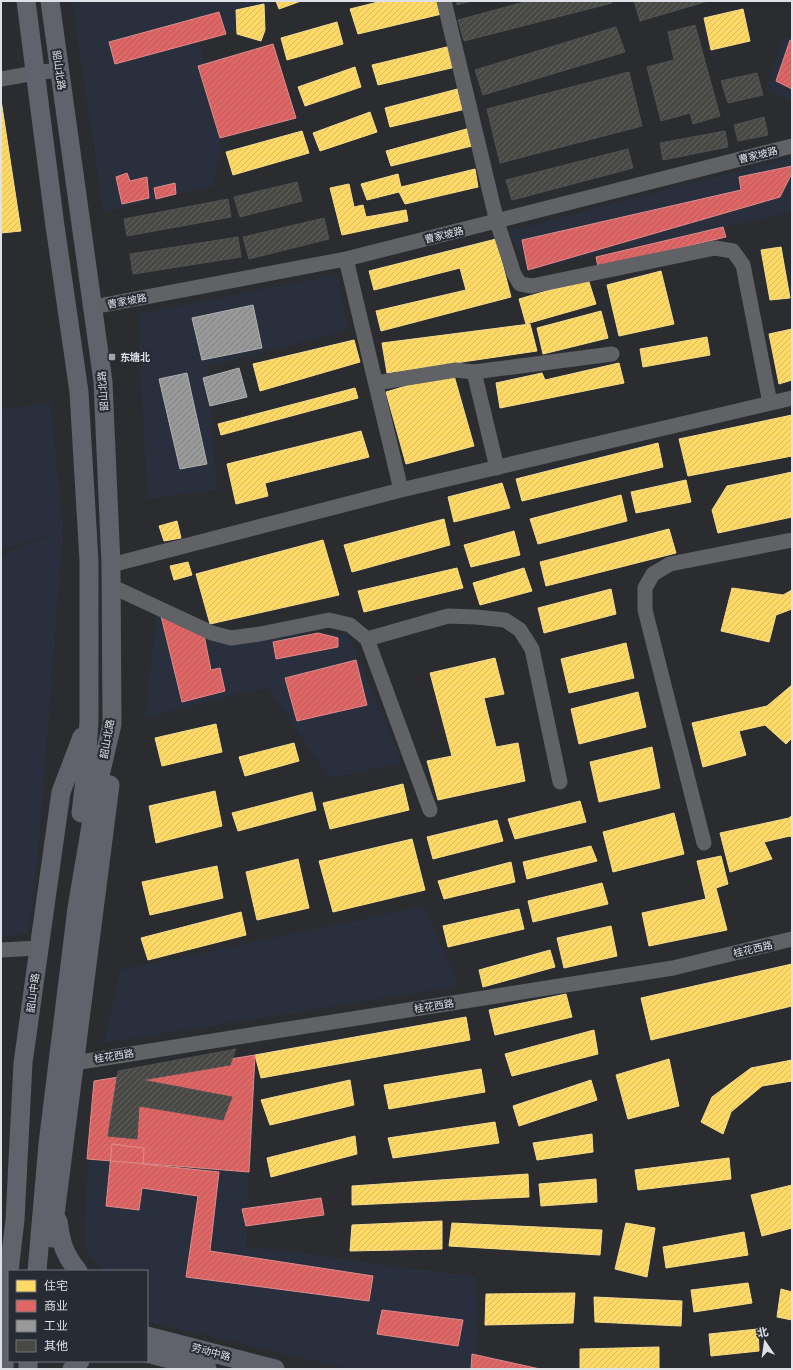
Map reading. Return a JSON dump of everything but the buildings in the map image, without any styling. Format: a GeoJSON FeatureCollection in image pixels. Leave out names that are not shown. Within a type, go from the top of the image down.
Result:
{"type":"FeatureCollection","features":[{"type":"Feature","properties":{"kind":"main road","name":"韶山北路"},"geometry":{"type":"LineString","coordinates":[[26,1],[56,234],[79,392],[89,561],[89,721],[92,782]]}},
{"type":"Feature","properties":{"kind":"main road","name":"韶山北路"},"geometry":{"type":"LineString","coordinates":[[50,1],[103,382],[111,565],[112,724],[92,782]]}},
{"type":"Feature","properties":{"kind":"main road","name":"韶山中路"},"geometry":{"type":"LineString","coordinates":[[9,1270],[15,1220],[23,1063],[61,792],[89,721]]}},
{"type":"Feature","properties":{"kind":"main road"},"geometry":{"type":"LineString","coordinates":[[48,1270],[110,792],[113,759],[112,724]]}},
{"type":"Feature","properties":{"kind":"main road"},"geometry":{"type":"LineString","coordinates":[[28,1270],[41,1135],[92,782]]}},
{"type":"Feature","properties":{"kind":"main road"},"geometry":{"type":"LineString","coordinates":[[37,1270],[48,1144],[92,782]]}},
{"type":"Feature","properties":{"kind":"main road"},"geometry":{"type":"LineString","coordinates":[[56,1208],[60,1237],[67,1257],[77,1270]]}},
{"type":"Feature","properties":{"kind":"main road"},"geometry":{"type":"LineString","coordinates":[[1,1248],[7,1240],[15,1220]]}},
{"type":"Feature","properties":{"kind":"main road","name":"韶山中路"},"geometry":{"type":"LineString","coordinates":[[4,1369],[5,1300],[8,1278]]}},
{"type":"Feature","properties":{"kind":"main road","name":"劳动中路"},"geometry":{"type":"LineString","coordinates":[[148,1336],[275,1369]]}},
{"type":"Feature","properties":{"kind":"main road","name":"劳动中路"},"geometry":{"type":"LineString","coordinates":[[148,1353],[207,1369]]}},
{"type":"Feature","properties":{"kind":"street"},"geometry":{"type":"LineString","coordinates":[[444,1],[497,222],[514,274],[520,284],[532,286],[715,248],[733,251],[743,265],[770,403]]}},
{"type":"Feature","properties":{"kind":"street"},"geometry":{"type":"LineString","coordinates":[[1,80],[59,70]]}},
{"type":"Feature","properties":{"kind":"street","name":"曹家坡路"},"geometry":{"type":"LineString","coordinates":[[92,307],[346,259],[497,222],[792,146]]}},
{"type":"Feature","properties":{"kind":"street"},"geometry":{"type":"LineString","coordinates":[[346,259],[401,490]]}},
{"type":"Feature","properties":{"kind":"street"},"geometry":{"type":"LineString","coordinates":[[376,384],[456,370],[474,372],[612,354]]}},
{"type":"Feature","properties":{"kind":"street"},"geometry":{"type":"LineString","coordinates":[[474,372],[497,468]]}},
{"type":"Feature","properties":{"kind":"street"},"geometry":{"type":"LineString","coordinates":[[111,565],[401,490],[792,398]]}},
{"type":"Feature","properties":{"kind":"street"},"geometry":{"type":"LineString","coordinates":[[704,843],[645,610],[645,588],[653,574],[670,564],[792,540]]}},
{"type":"Feature","properties":{"kind":"street"},"geometry":{"type":"LineString","coordinates":[[111,586],[212,633],[231,638],[260,634],[329,620],[350,625],[368,640],[430,810]]}},
{"type":"Feature","properties":{"kind":"street"},"geometry":{"type":"LineString","coordinates":[[368,640],[448,616],[505,620],[520,630],[532,648],[560,782]]}},
{"type":"Feature","properties":{"kind":"street","name":"桂花西路"},"geometry":{"type":"LineString","coordinates":[[74,1063],[674,968],[792,939]]}},
{"type":"Feature","properties":{"kind":"street"},"geometry":{"type":"LineString","coordinates":[[1,950],[39,948]]}},
{"type":"Feature","properties":{"kind":"shaded area"},"geometry":{"type":"Polygon","coordinates":[[[72,1],[272,1],[258,27],[199,37],[221,148],[213,186],[103,212],[72,1]]]}},
{"type":"Feature","properties":{"kind":"shaded area"},"geometry":{"type":"Polygon","coordinates":[[[792,35],[792,100],[765,90],[782,40],[792,35]]]}},
{"type":"Feature","properties":{"kind":"shaded area"},"geometry":{"type":"Polygon","coordinates":[[[792,156],[792,212],[528,270],[509,231],[792,156]]]}},
{"type":"Feature","properties":{"kind":"shaded area"},"geometry":{"type":"Polygon","coordinates":[[[337,274],[348,330],[207,367],[217,489],[147,499],[138,314],[337,274]]]}},
{"type":"Feature","properties":{"kind":"shaded area"},"geometry":{"type":"Polygon","coordinates":[[[51,403],[63,531],[38,858],[28,933],[1,938],[1,555],[56,533],[1,549],[1,409],[51,403]]]}},
{"type":"Feature","properties":{"kind":"shaded area"},"geometry":{"type":"Polygon","coordinates":[[[157,607],[231,638],[348,633],[402,763],[330,778],[267,687],[145,718],[157,607]]]}},
{"type":"Feature","properties":{"kind":"shaded area"},"geometry":{"type":"Polygon","coordinates":[[[423,906],[460,986],[104,1043],[120,970],[423,906]]]}},
{"type":"Feature","properties":{"kind":"shaded area"},"geometry":{"type":"Polygon","coordinates":[[[87,1159],[249,1172],[246,1246],[476,1277],[478,1369],[349,1369],[148,1322],[148,1270],[103,1270],[85,1249],[87,1159]]]}},
{"type":"Feature","properties":{"kind":"place","name":"东塘北"},"geometry":{"type":"Point","coordinates":[112,357]}}]}
